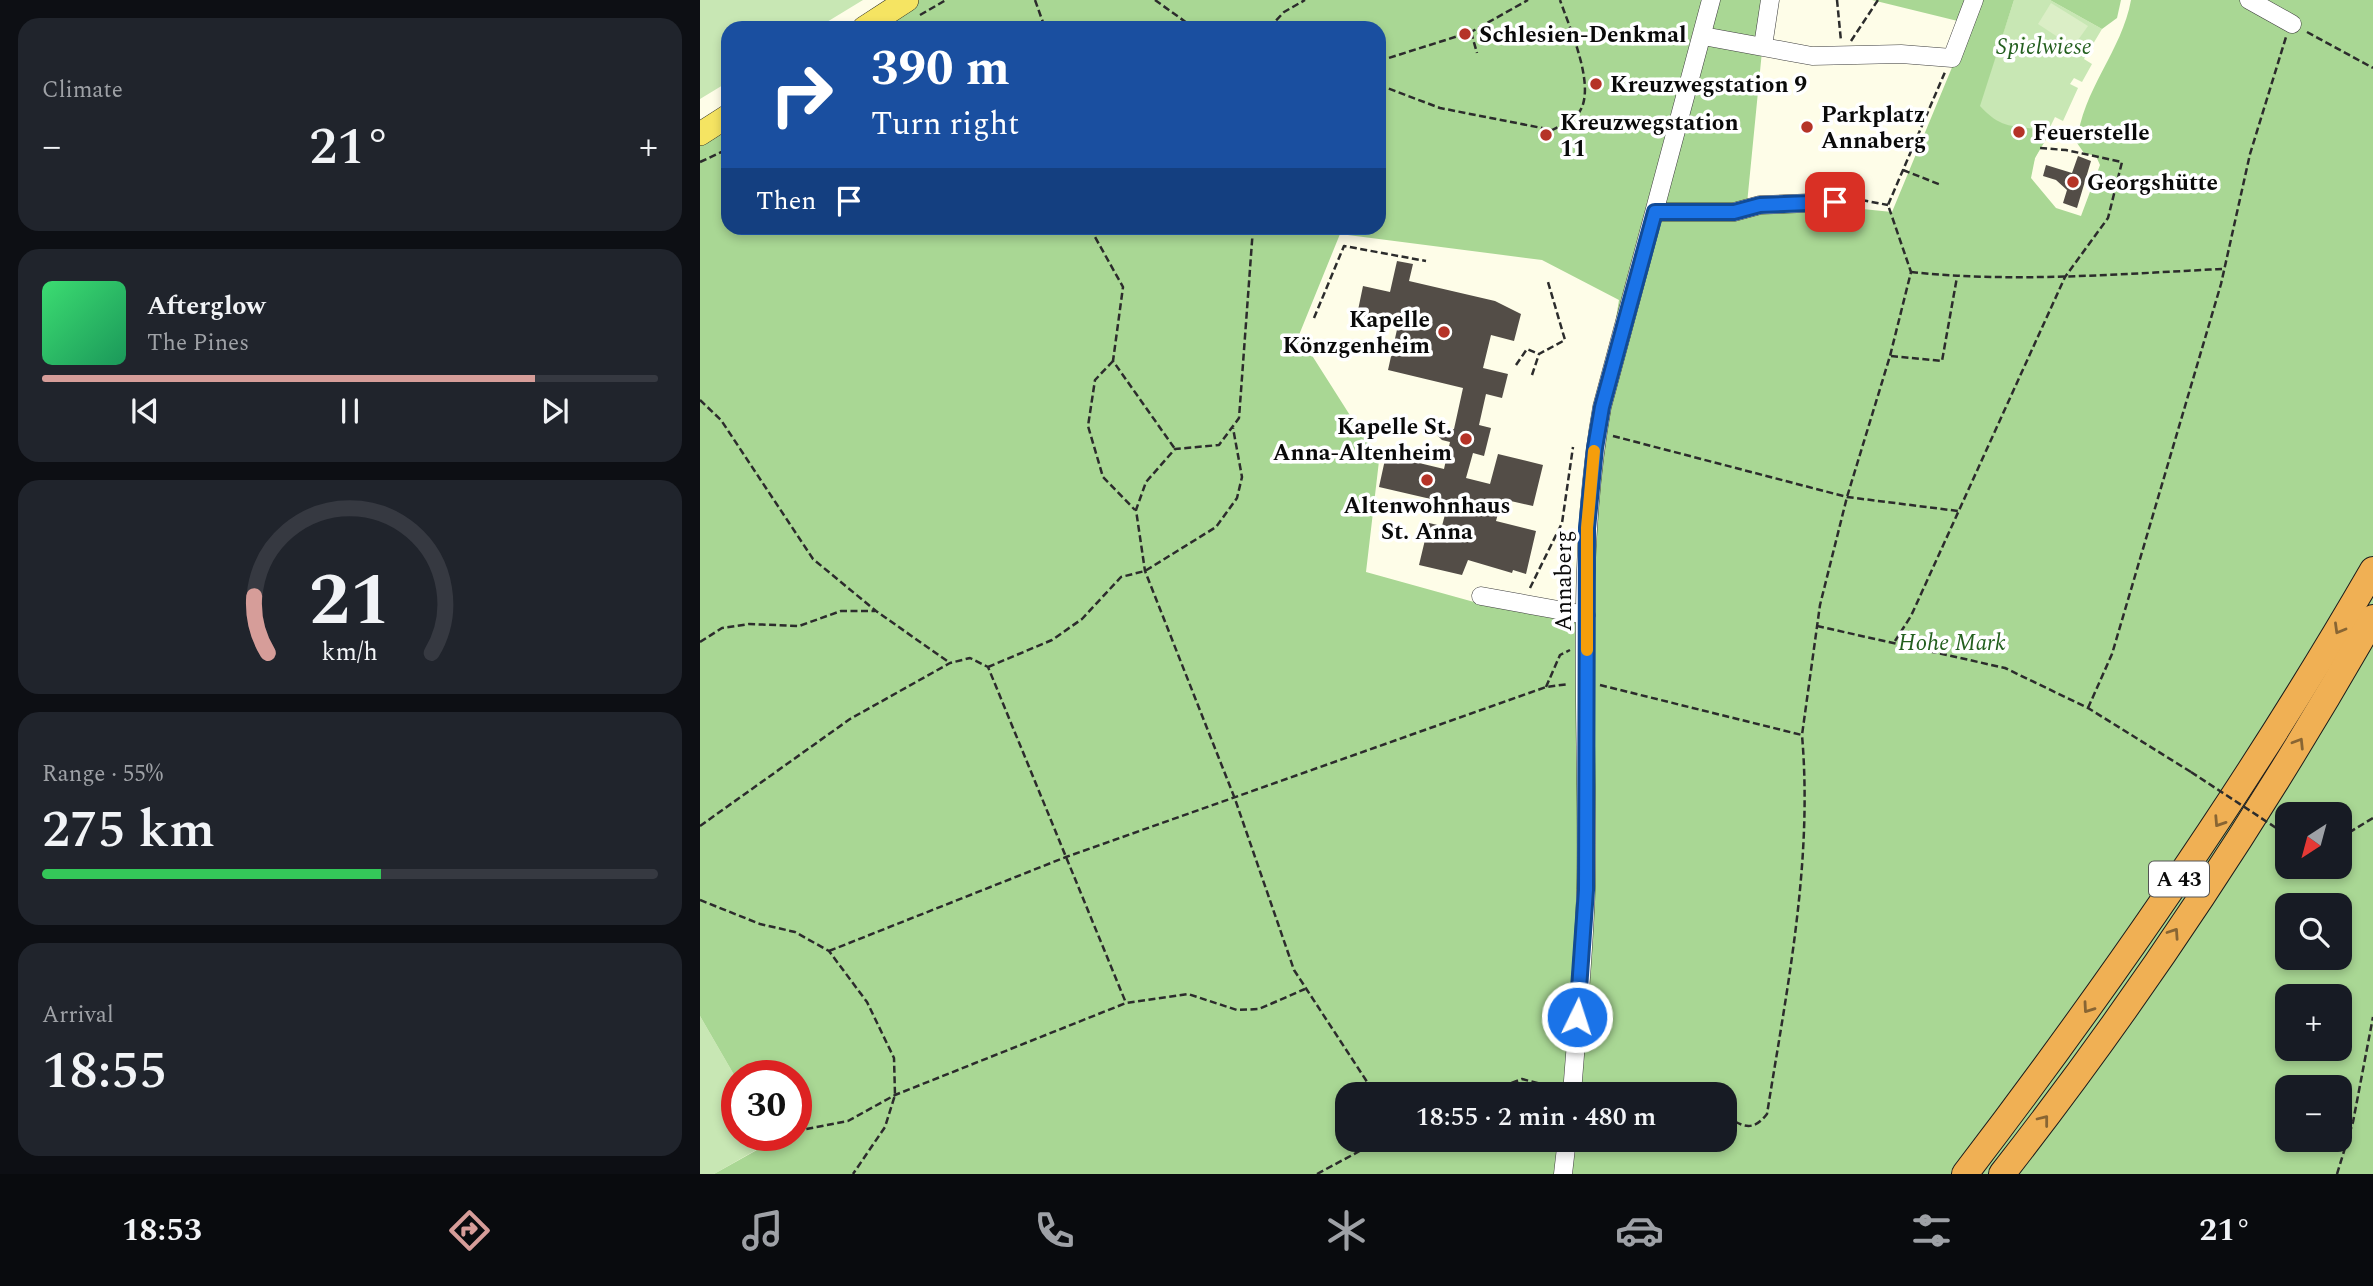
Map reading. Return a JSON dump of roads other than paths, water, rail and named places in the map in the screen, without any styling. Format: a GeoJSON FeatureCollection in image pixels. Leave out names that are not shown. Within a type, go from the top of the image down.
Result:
{"type":"FeatureCollection","features":[{"type":"Feature","properties":{"kind":"highway","name":"A 43"},"geometry":{"type":"LineString","coordinates":[[1965,1174],[2038,1078],[2216,826],[2308,682],[2373,570]]}},
{"type":"Feature","properties":{"kind":"highway","name":"A 43"},"geometry":{"type":"LineString","coordinates":[[2003,1174],[2060,1100],[2240,837],[2373,618]]}},
{"type":"Feature","properties":{"kind":"main road"},"geometry":{"type":"LineString","coordinates":[[880,21],[911,8]]}},
{"type":"Feature","properties":{"kind":"main road"},"geometry":{"type":"LineString","coordinates":[[700,134],[721,120]]}},
{"type":"Feature","properties":{"kind":"street","name":"Annaberg"},"geometry":{"type":"LineString","coordinates":[[1567,1082],[1586,890],[1587,528],[1595,448],[1602,407],[1712,0]]}},
{"type":"Feature","properties":{"kind":"street"},"geometry":{"type":"LineString","coordinates":[[1763,46],[1770,0]]}},
{"type":"Feature","properties":{"kind":"street"},"geometry":{"type":"LineString","coordinates":[[1703,36],[1812,56],[1842,54],[1952,58],[1974,0]]}},
{"type":"Feature","properties":{"kind":"street"},"geometry":{"type":"LineString","coordinates":[[2249,0],[2292,24]]}},
{"type":"Feature","properties":{"kind":"street"},"geometry":{"type":"LineString","coordinates":[[1655,212],[1734,212],[1760,205],[1843,200]]}},
{"type":"Feature","properties":{"kind":"street"},"geometry":{"type":"LineString","coordinates":[[1481,596],[1586,615]]}},
{"type":"Feature","properties":{"kind":"street"},"geometry":{"type":"LineString","coordinates":[[1563,1174],[1566,1152]]}},
{"type":"Feature","properties":{"kind":"place","name":"Schlesien-Denkmal"},"geometry":{"type":"Point","coordinates":[1465,34]}},
{"type":"Feature","properties":{"kind":"place","name":"Kreuzwegstation 9"},"geometry":{"type":"Point","coordinates":[1596,84]}},
{"type":"Feature","properties":{"kind":"place","name":"Parkplatz Annaberg"},"geometry":{"type":"Point","coordinates":[1807,127]}},
{"type":"Feature","properties":{"kind":"place","name":"Feuerstelle"},"geometry":{"type":"Point","coordinates":[2019,132]}},
{"type":"Feature","properties":{"kind":"place","name":"Kreuzwegstation 11"},"geometry":{"type":"Point","coordinates":[1546,135]}},
{"type":"Feature","properties":{"kind":"place","name":"Georgshütte"},"geometry":{"type":"Point","coordinates":[2073,182]}},
{"type":"Feature","properties":{"kind":"place","name":"Kapelle Könzgenheim"},"geometry":{"type":"Point","coordinates":[1444,332]}},
{"type":"Feature","properties":{"kind":"place","name":"Kapelle St. Anna-Altenheim"},"geometry":{"type":"Point","coordinates":[1466,439]}},
{"type":"Feature","properties":{"kind":"place","name":"Altenwohnhaus St. Anna"},"geometry":{"type":"Point","coordinates":[1427,480]}},
{"type":"Feature","properties":{"kind":"park label","name":"Spielwiese"},"geometry":{"type":"Point","coordinates":[2044,46]}},
{"type":"Feature","properties":{"kind":"park label","name":"Hohe Mark"},"geometry":{"type":"Point","coordinates":[1952,642]}}]}
